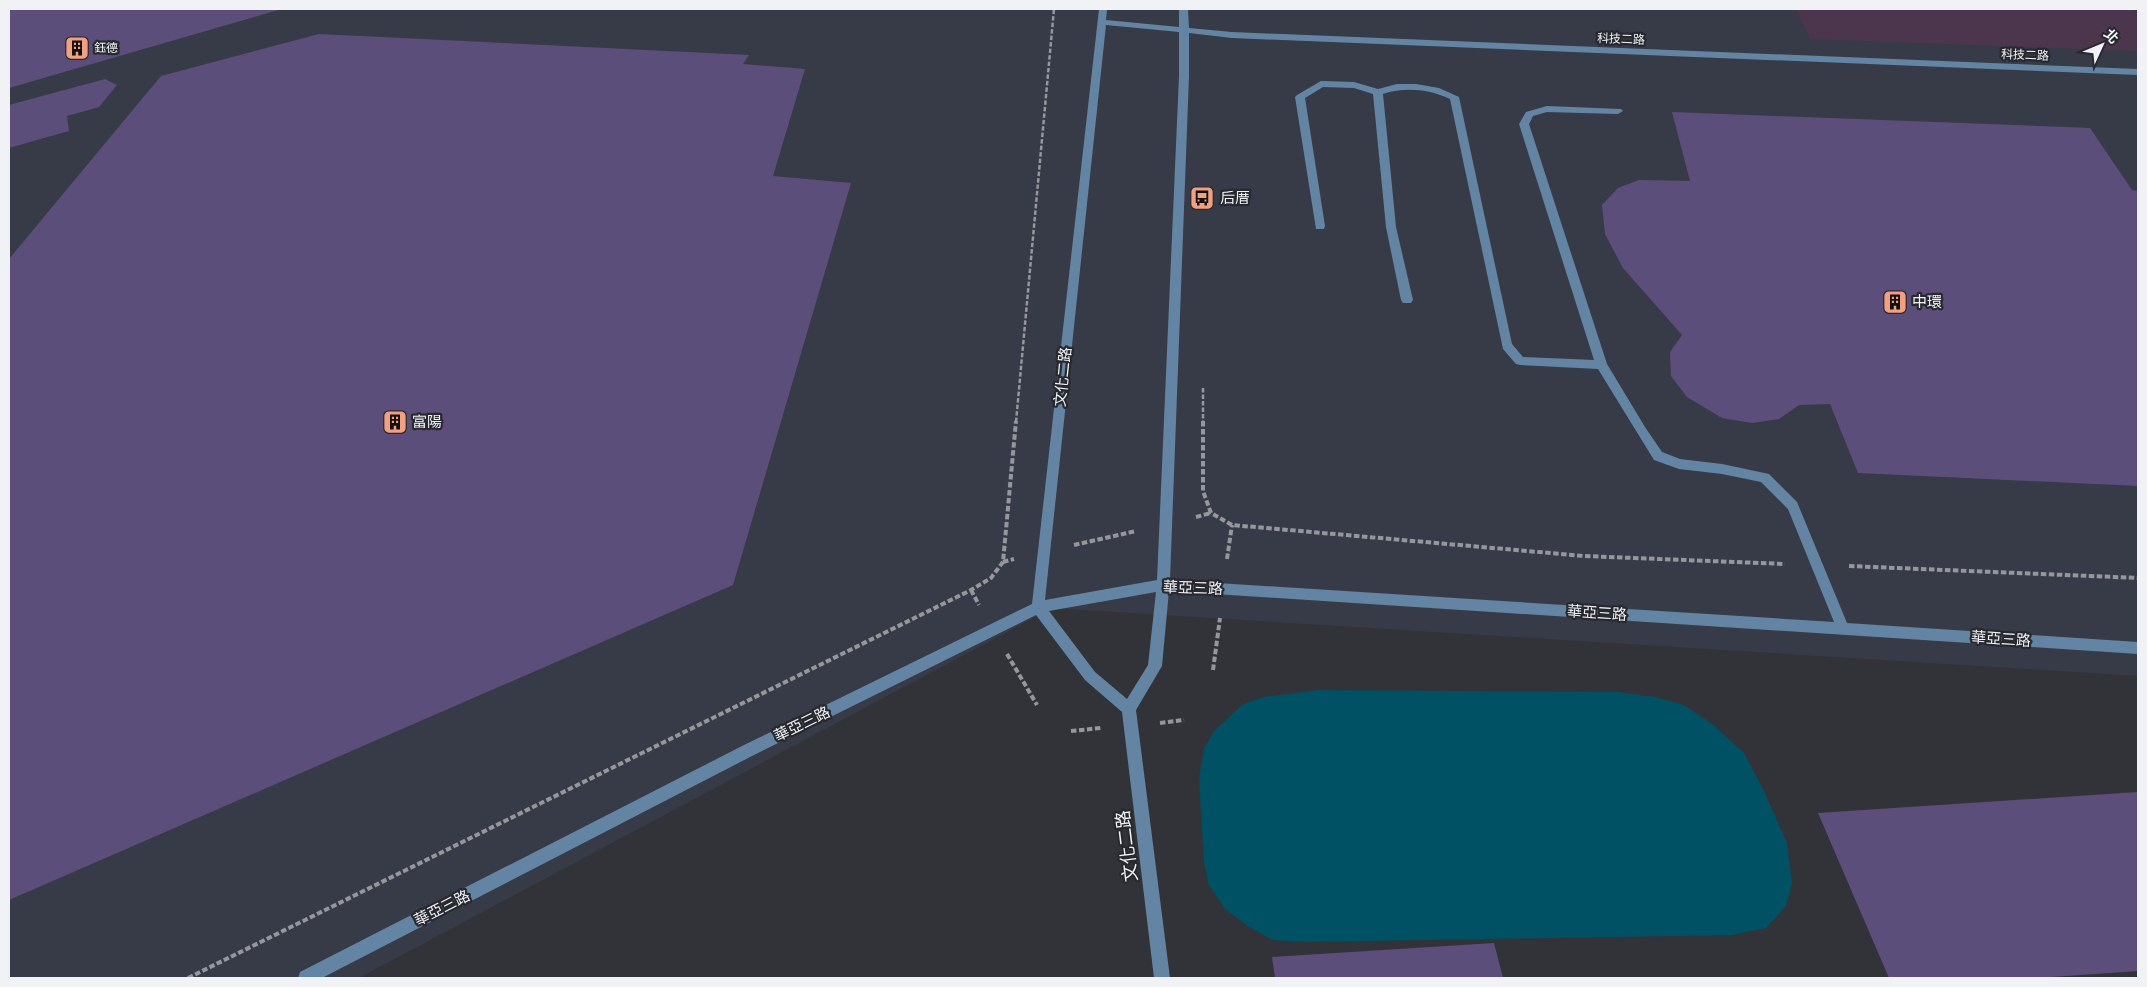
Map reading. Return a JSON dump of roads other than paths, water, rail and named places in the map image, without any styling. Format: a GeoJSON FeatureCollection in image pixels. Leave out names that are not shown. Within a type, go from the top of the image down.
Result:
{"type":"FeatureCollection","features":[{"type":"Feature","properties":{"kind":"street","name":"文化二路"},"geometry":{"type":"LineString","coordinates":[[1038,607],[1103,9]]}},
{"type":"Feature","properties":{"kind":"street"},"geometry":{"type":"LineString","coordinates":[[1038,607],[1090,676],[1129,709],[1154,666],[1163,585],[1185,32],[1184,9]]}},
{"type":"Feature","properties":{"kind":"street","name":"科技二路"},"geometry":{"type":"LineString","coordinates":[[1103,22],[1185,32],[1252,36],[2138,72]]}},
{"type":"Feature","properties":{"kind":"street"},"geometry":{"type":"LineString","coordinates":[[1320,226],[1300,97],[1321,84],[1354,85],[1378,92],[1395,86],[1440,90],[1454,97],[1507,346],[1520,361],[1601,365]]}},
{"type":"Feature","properties":{"kind":"street"},"geometry":{"type":"LineString","coordinates":[[1378,92],[1392,227],[1407,300]]}},
{"type":"Feature","properties":{"kind":"street"},"geometry":{"type":"LineString","coordinates":[[1618,111],[1547,109],[1529,114],[1524,124],[1601,365],[1658,456],[1679,464],[1722,469],[1765,478],[1793,506],[1843,629]]}},
{"type":"Feature","properties":{"kind":"street","name":"華亞三路"},"geometry":{"type":"LineString","coordinates":[[306,978],[738,756],[1038,607],[1163,585],[2138,648]]}},
{"type":"Feature","properties":{"kind":"street","name":"文化二路"},"geometry":{"type":"LineString","coordinates":[[1129,709],[1162,978]]}},
{"type":"Feature","properties":{"kind":"water"},"geometry":{"type":"Polygon","coordinates":[[[1319,690],[1618,692],[1655,697],[1684,705],[1712,724],[1744,753],[1762,787],[1787,843],[1792,883],[1786,906],[1766,928],[1732,935],[1304,942],[1273,940],[1249,927],[1224,908],[1208,883],[1204,862],[1199,778],[1204,748],[1215,730],[1242,705],[1263,697],[1319,690]]]}},
{"type":"Feature","properties":{"kind":"place","name":"鈺德"},"geometry":{"type":"Point","coordinates":[77,48]}},
{"type":"Feature","properties":{"kind":"place","name":"后厝"},"geometry":{"type":"Point","coordinates":[1202,198]}},
{"type":"Feature","properties":{"kind":"place","name":"中環"},"geometry":{"type":"Point","coordinates":[1895,302]}},
{"type":"Feature","properties":{"kind":"place","name":"富陽"},"geometry":{"type":"Point","coordinates":[395,422]}}]}
